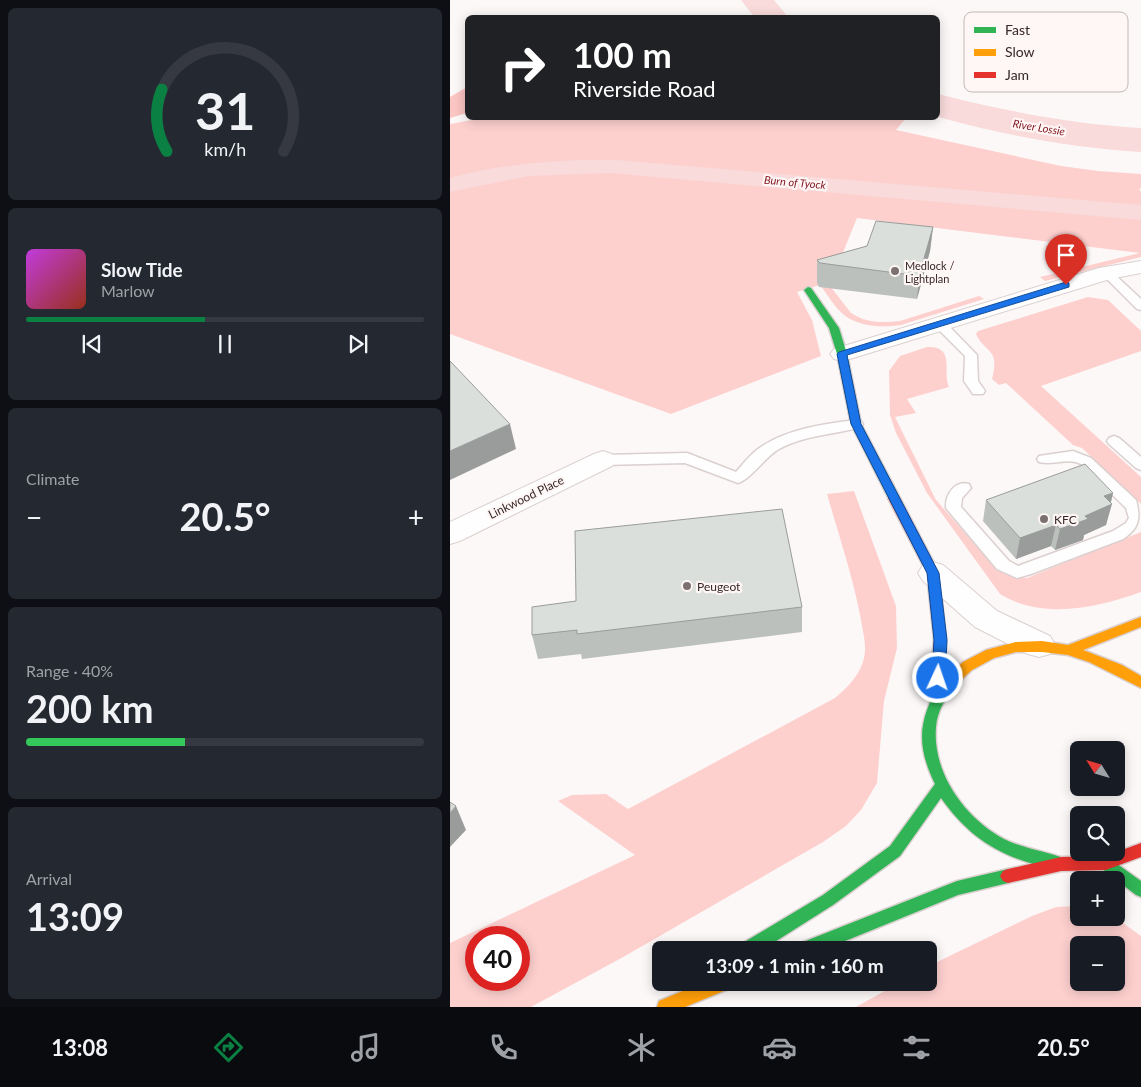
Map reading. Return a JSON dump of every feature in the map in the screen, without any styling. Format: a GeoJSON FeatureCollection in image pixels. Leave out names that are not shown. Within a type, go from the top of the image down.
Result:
{"type":"FeatureCollection","features":[{"type":"Feature","properties":{"kind":"main road"},"geometry":{"type":"LineString","coordinates":[[808,290],[834,328],[842,354],[856,424],[933,573],[940,640],[937,697],[929,725],[929,756],[941,787],[962,815],[990,838],[1024,855],[1061,864]]}},
{"type":"Feature","properties":{"kind":"main road"},"geometry":{"type":"LineString","coordinates":[[1072,649],[1141,622]]}},
{"type":"Feature","properties":{"kind":"main road"},"geometry":{"type":"LineString","coordinates":[[937,697],[955,674],[980,657],[1008,648],[1039,645],[1072,649],[1100,659],[1141,683]]}},
{"type":"Feature","properties":{"kind":"main road"},"geometry":{"type":"LineString","coordinates":[[762,941],[828,900],[895,851],[941,787]]}},
{"type":"Feature","properties":{"kind":"main road"},"geometry":{"type":"LineString","coordinates":[[826,941],[957,888],[1061,864],[1106,863],[1141,850]]}},
{"type":"Feature","properties":{"kind":"main road"},"geometry":{"type":"LineString","coordinates":[[1106,863],[1141,890]]}},
{"type":"Feature","properties":{"kind":"main road"},"geometry":{"type":"LineString","coordinates":[[655,1007],[681,991]]}},
{"type":"Feature","properties":{"kind":"main road"},"geometry":{"type":"LineString","coordinates":[[665,1007],[703,991]]}},
{"type":"Feature","properties":{"kind":"street"},"geometry":{"type":"LineString","coordinates":[[842,354],[1108,273],[1141,267]]}},
{"type":"Feature","properties":{"kind":"street","name":"Linkwood Place"},"geometry":{"type":"LineString","coordinates":[[450,534],[603,460]]}},
{"type":"Feature","properties":{"kind":"street"},"geometry":{"type":"LineString","coordinates":[[933,573],[986,619],[1039,645]]}},
{"type":"Feature","properties":{"kind":"lane"},"geometry":{"type":"LineString","coordinates":[[1108,273],[1141,306]]}},
{"type":"Feature","properties":{"kind":"lane"},"geometry":{"type":"LineString","coordinates":[[939,323],[971,355],[971,381],[978,391]]}},
{"type":"Feature","properties":{"kind":"lane"},"geometry":{"type":"LineString","coordinates":[[603,460],[687,458],[738,478],[764,453],[782,443],[815,431],[856,424]]}},
{"type":"Feature","properties":{"kind":"lane"},"geometry":{"type":"LineString","coordinates":[[1114,440],[1141,464]]}},
{"type":"Feature","properties":{"kind":"lane"},"geometry":{"type":"LineString","coordinates":[[964,488],[954,496],[954,508],[1003,565],[1017,572],[1118,535],[1131,527],[1137,519],[1136,511],[1131,504],[1086,461],[1073,456],[1044,459]]}},
{"type":"Feature","properties":{"kind":"shaded area"},"geometry":{"type":"Polygon","coordinates":[[[465,88],[465,114],[450,118],[450,97],[465,88]]]}},
{"type":"Feature","properties":{"kind":"shaded area"},"geometry":{"type":"Polygon","coordinates":[[[472,120],[904,120],[896,130],[1061,166],[1141,174],[1141,188],[1139,189],[1141,192],[1141,257],[1045,281],[1040,277],[1140,253],[857,218],[835,272],[827,282],[851,313],[862,319],[874,322],[900,321],[979,296],[984,299],[901,325],[879,326],[857,322],[844,315],[834,305],[820,285],[797,292],[812,320],[821,356],[671,414],[450,334],[450,124],[472,120]]]}},
{"type":"Feature","properties":{"kind":"shaded area"},"geometry":{"type":"Polygon","coordinates":[[[1088,297],[1108,300],[1141,331],[1141,351],[1041,386],[1141,477],[1141,504],[1082,448],[1073,445],[1006,383],[999,385],[992,379],[994,369],[993,356],[976,334],[978,331],[1088,297]]]}},
{"type":"Feature","properties":{"kind":"shaded area"},"geometry":{"type":"Polygon","coordinates":[[[927,347],[936,348],[945,355],[949,387],[907,399],[916,413],[895,417],[936,500],[993,565],[1010,576],[1027,578],[1141,532],[1141,592],[1106,603],[1070,609],[1034,607],[1016,602],[1000,594],[927,493],[896,433],[890,415],[889,371],[900,356],[927,347]]]}},
{"type":"Feature","properties":{"kind":"shaded area"},"geometry":{"type":"Polygon","coordinates":[[[854,491],[896,606],[897,648],[884,701],[877,783],[861,810],[846,826],[823,842],[625,956],[531,1007],[450,1007],[450,943],[465,936],[465,991],[530,991],[530,926],[486,926],[635,855],[558,801],[572,795],[606,794],[628,809],[835,698],[853,680],[860,670],[865,649],[861,620],[846,557],[827,494],[854,491]]]}},
{"type":"Feature","properties":{"kind":"shaded area"},"geometry":{"type":"Polygon","coordinates":[[[1070,906],[1070,926],[1125,926],[1125,924],[1141,936],[1141,1007],[856,1007],[885,991],[937,991],[937,962],[1032,916],[1056,907],[1070,906]]]}},
{"type":"Feature","properties":{"kind":"water","name":"Burn of Tyock"},"geometry":{"type":"Polygon","coordinates":[[[579,160],[617,160],[1141,205],[1141,220],[610,173],[529,176],[450,192],[450,178],[482,170],[514,165],[579,160]]]}},
{"type":"Feature","properties":{"kind":"building"},"geometry":{"type":"Polygon","coordinates":[[[876,221],[933,227],[919,276],[820,263],[817,260],[867,246],[876,221]]]}},
{"type":"Feature","properties":{"kind":"building"},"geometry":{"type":"Polygon","coordinates":[[[450,361],[510,424],[450,451],[450,361]]]}},
{"type":"Feature","properties":{"kind":"building"},"geometry":{"type":"Polygon","coordinates":[[[1085,464],[1113,493],[1104,496],[1112,504],[1085,516],[1088,519],[1060,529],[1056,525],[1020,538],[986,500],[1085,464]]]}},
{"type":"Feature","properties":{"kind":"building","name":"Peugeot"},"geometry":{"type":"Polygon","coordinates":[[[782,509],[802,607],[577,634],[577,630],[532,635],[532,607],[576,601],[575,531],[782,509]]]}},
{"type":"Feature","properties":{"kind":"building"},"geometry":{"type":"Polygon","coordinates":[[[450,802],[456,806],[450,813],[450,802]]]}},
{"type":"Feature","properties":{"kind":"waterway","name":"River Lossie"},"geometry":{"type":"LineString","coordinates":[[757,0],[770,15]]}},
{"type":"Feature","properties":{"kind":"waterway","name":"River Lossie"},"geometry":{"type":"LineString","coordinates":[[940,106],[988,118],[1064,133],[1141,140]]}},
{"type":"Feature","properties":{"kind":"traffic: fast"},"geometry":{"type":"LineString","coordinates":[[808,290],[834,328],[842,354],[856,424],[894,498]]}},
{"type":"Feature","properties":{"kind":"traffic: fast"},"geometry":{"type":"LineString","coordinates":[[946,685],[934,705],[929,727],[930,749],[935,771],[945,791],[958,810],[974,827],[992,840],[1017,852],[1061,864]]}},
{"type":"Feature","properties":{"kind":"traffic: fast"},"geometry":{"type":"LineString","coordinates":[[762,941],[828,900],[895,851],[941,787]]}},
{"type":"Feature","properties":{"kind":"traffic: fast"},"geometry":{"type":"LineString","coordinates":[[1106,863],[1141,890]]}},
{"type":"Feature","properties":{"kind":"traffic: fast"},"geometry":{"type":"LineString","coordinates":[[826,941],[957,888],[1008,876]]}},
{"type":"Feature","properties":{"kind":"traffic: slow"},"geometry":{"type":"LineString","coordinates":[[1072,649],[1141,622]]}},
{"type":"Feature","properties":{"kind":"traffic: slow"},"geometry":{"type":"LineString","coordinates":[[946,685],[967,666],[991,654],[1016,647],[1042,646],[1068,650],[1093,658],[1118,669],[1141,683]]}},
{"type":"Feature","properties":{"kind":"traffic: slow"},"geometry":{"type":"LineString","coordinates":[[665,1007],[703,991]]}},
{"type":"Feature","properties":{"kind":"traffic: jam"},"geometry":{"type":"LineString","coordinates":[[894,498],[933,573],[940,639],[937,697]]}},
{"type":"Feature","properties":{"kind":"traffic: jam"},"geometry":{"type":"LineString","coordinates":[[1008,876],[1061,864],[1106,863],[1141,850]]}},
{"type":"Feature","properties":{"kind":"place","name":"Medlock / Lightplan"},"geometry":{"type":"Point","coordinates":[895,271]}},
{"type":"Feature","properties":{"kind":"place","name":"KFC"},"geometry":{"type":"Point","coordinates":[1044,519]}},
{"type":"Feature","properties":{"kind":"place","name":"Peugeot"},"geometry":{"type":"Point","coordinates":[687,586]}},
{"type":"Feature","properties":{"kind":"route"},"geometry":{"type":"LineString","coordinates":[[938,678],[940,640],[933,573],[856,424],[842,354],[1066,285]]}}]}
